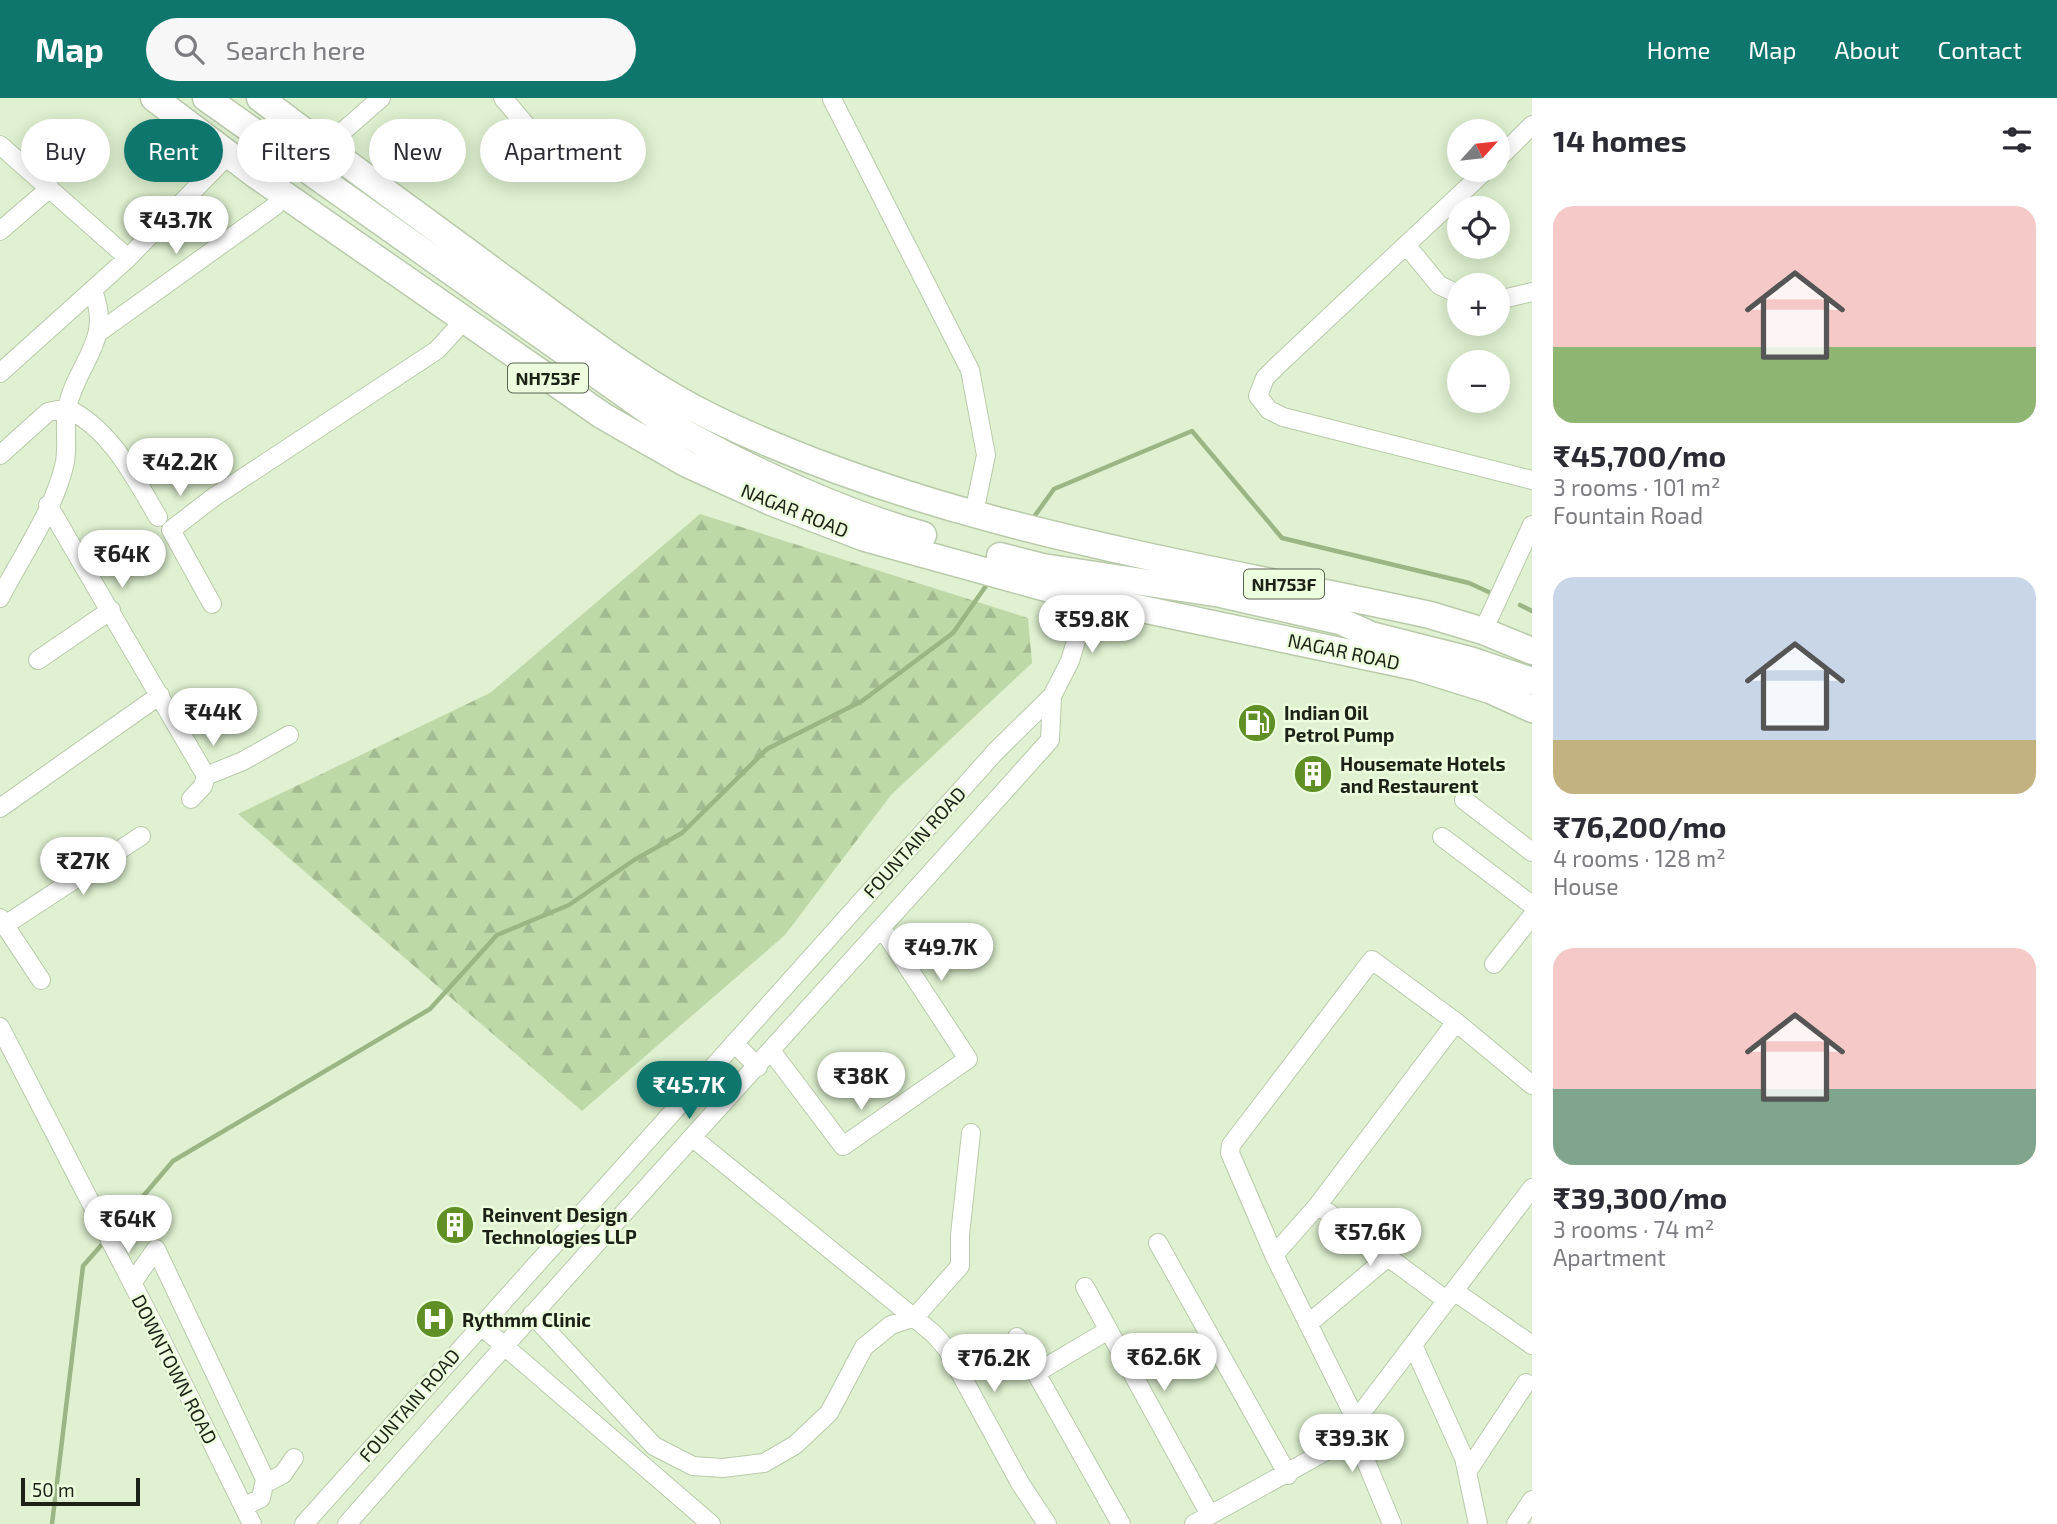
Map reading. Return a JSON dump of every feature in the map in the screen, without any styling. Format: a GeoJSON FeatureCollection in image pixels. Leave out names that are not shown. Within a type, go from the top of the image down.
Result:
{"type":"FeatureCollection","features":[{"type":"Feature","properties":{"kind":"highway","name":"NAGAR ROAD"},"geometry":{"type":"LineString","coordinates":[[154,98],[229,154],[603,416],[687,464],[771,502],[865,538],[1001,566]]}},
{"type":"Feature","properties":{"kind":"highway"},"geometry":{"type":"LineString","coordinates":[[205,98],[658,418],[714,450],[786,485],[1001,566],[1091,585],[1235,597],[1340,621],[1371,635],[1470,660],[1532,681]]}},
{"type":"Feature","properties":{"kind":"highway","name":"NH753F"},"geometry":{"type":"LineString","coordinates":[[260,98],[288,119]]}},
{"type":"Feature","properties":{"kind":"highway","name":"NH753F"},"geometry":{"type":"LineString","coordinates":[[355,169],[631,372],[711,417],[791,453],[881,488],[1027,528],[1147,557],[1418,613],[1483,631],[1532,651]]}},
{"type":"Feature","properties":{"kind":"highway"},"geometry":{"type":"LineString","coordinates":[[1091,585],[1147,557]]}},
{"type":"Feature","properties":{"kind":"highway","name":"NAGAR ROAD"},"geometry":{"type":"LineString","coordinates":[[1091,585],[1416,667],[1490,690],[1532,709]]}},
{"type":"Feature","properties":{"kind":"street"},"geometry":{"type":"LineString","coordinates":[[355,121],[381,98]]}},
{"type":"Feature","properties":{"kind":"street"},"geometry":{"type":"LineString","coordinates":[[503,98],[521,119]]}},
{"type":"Feature","properties":{"kind":"street"},"geometry":{"type":"LineString","coordinates":[[832,99],[970,370],[986,455],[974,513]]}},
{"type":"Feature","properties":{"kind":"street"},"geometry":{"type":"LineString","coordinates":[[1510,147],[1532,125]]}},
{"type":"Feature","properties":{"kind":"street"},"geometry":{"type":"LineString","coordinates":[[0,145],[128,258]]}},
{"type":"Feature","properties":{"kind":"street"},"geometry":{"type":"LineString","coordinates":[[0,373],[128,258],[229,154]]}},
{"type":"Feature","properties":{"kind":"street"},"geometry":{"type":"LineString","coordinates":[[1473,182],[1278,365],[1265,378],[1258,396],[1269,410],[1283,417],[1532,480]]}},
{"type":"Feature","properties":{"kind":"street"},"geometry":{"type":"LineString","coordinates":[[0,231],[50,188]]}},
{"type":"Feature","properties":{"kind":"street"},"geometry":{"type":"LineString","coordinates":[[97,333],[275,206]]}},
{"type":"Feature","properties":{"kind":"street"},"geometry":{"type":"LineString","coordinates":[[1406,246],[1439,285],[1447,289]]}},
{"type":"Feature","properties":{"kind":"street"},"geometry":{"type":"LineString","coordinates":[[0,598],[48,505],[64,465],[67,408],[97,333],[100,310],[93,291]]}},
{"type":"Feature","properties":{"kind":"street"},"geometry":{"type":"LineString","coordinates":[[1510,297],[1532,292]]}},
{"type":"Feature","properties":{"kind":"street"},"geometry":{"type":"LineString","coordinates":[[212,604],[171,530],[214,497],[437,350],[457,327]]}},
{"type":"Feature","properties":{"kind":"street"},"geometry":{"type":"LineString","coordinates":[[0,455],[48,412],[67,408],[82,416],[113,444],[158,517]]}},
{"type":"Feature","properties":{"kind":"street"},"geometry":{"type":"LineString","coordinates":[[48,505],[206,776],[203,786],[191,799]]}},
{"type":"Feature","properties":{"kind":"street"},"geometry":{"type":"LineString","coordinates":[[1483,631],[1532,525]]}},
{"type":"Feature","properties":{"kind":"street","name":"FOUNTAIN ROAD"},"geometry":{"type":"LineString","coordinates":[[304,1524],[1024,721],[1052,696],[1070,661],[1091,585]]}},
{"type":"Feature","properties":{"kind":"street"},"geometry":{"type":"LineString","coordinates":[[38,660],[111,610]]}},
{"type":"Feature","properties":{"kind":"street"},"geometry":{"type":"LineString","coordinates":[[0,808],[160,695]]}},
{"type":"Feature","properties":{"kind":"street","name":"FOUNTAIN ROAD"},"geometry":{"type":"LineString","coordinates":[[347,1524],[503,1345],[772,1052],[1050,740],[1052,696]]}},
{"type":"Feature","properties":{"kind":"street"},"geometry":{"type":"LineString","coordinates":[[206,776],[243,761],[289,735]]}},
{"type":"Feature","properties":{"kind":"street"},"geometry":{"type":"LineString","coordinates":[[1464,800],[1532,852]]}},
{"type":"Feature","properties":{"kind":"street"},"geometry":{"type":"LineString","coordinates":[[41,980],[2,922],[141,836]]}},
{"type":"Feature","properties":{"kind":"street"},"geometry":{"type":"LineString","coordinates":[[1442,837],[1532,905]]}},
{"type":"Feature","properties":{"kind":"street"},"geometry":{"type":"LineString","coordinates":[[1494,964],[1532,916]]}},
{"type":"Feature","properties":{"kind":"street"},"geometry":{"type":"LineString","coordinates":[[772,1052],[843,1146],[968,1059],[882,928]]}},
{"type":"Feature","properties":{"kind":"street"},"geometry":{"type":"LineString","coordinates":[[1392,1524],[1356,1427],[1232,1161],[1231,1145],[1372,960],[1457,1022],[1532,1085]]}},
{"type":"Feature","properties":{"kind":"street"},"geometry":{"type":"LineString","coordinates":[[1274,1255],[1318,1205],[1457,1022]]}},
{"type":"Feature","properties":{"kind":"street","name":"DOWNTOWN ROAD"},"geometry":{"type":"LineString","coordinates":[[0,1027],[6,1057],[132,1283],[252,1524]]}},
{"type":"Feature","properties":{"kind":"street"},"geometry":{"type":"LineString","coordinates":[[734,1043],[758,1067]]}},
{"type":"Feature","properties":{"kind":"street"},"geometry":{"type":"LineString","coordinates":[[532,1314],[654,1446],[693,1466],[723,1468],[764,1463],[795,1445],[829,1413],[864,1347],[891,1325],[915,1317],[960,1266],[960,1235],[971,1133]]}},
{"type":"Feature","properties":{"kind":"street"},"geometry":{"type":"LineString","coordinates":[[693,1138],[915,1317],[947,1349],[1020,1483],[1047,1524]]}},
{"type":"Feature","properties":{"kind":"street"},"geometry":{"type":"LineString","coordinates":[[1085,1287],[1202,1520],[1287,1475],[1356,1427],[1413,1345],[1532,1188]]}},
{"type":"Feature","properties":{"kind":"street"},"geometry":{"type":"LineString","coordinates":[[1318,1205],[1388,1257],[1532,1345]]}},
{"type":"Feature","properties":{"kind":"street"},"geometry":{"type":"LineString","coordinates":[[1158,1243],[1287,1475]]}},
{"type":"Feature","properties":{"kind":"street"},"geometry":{"type":"LineString","coordinates":[[132,1283],[156,1249],[265,1479],[261,1498],[244,1507]]}},
{"type":"Feature","properties":{"kind":"street"},"geometry":{"type":"LineString","coordinates":[[1308,1324],[1388,1257]]}},
{"type":"Feature","properties":{"kind":"street"},"geometry":{"type":"LineString","coordinates":[[480,1325],[711,1524]]}},
{"type":"Feature","properties":{"kind":"street"},"geometry":{"type":"LineString","coordinates":[[1036,1373],[1107,1332]]}},
{"type":"Feature","properties":{"kind":"street"},"geometry":{"type":"LineString","coordinates":[[1017,1337],[1121,1524]]}},
{"type":"Feature","properties":{"kind":"street"},"geometry":{"type":"LineString","coordinates":[[1413,1345],[1464,1458],[1478,1524]]}},
{"type":"Feature","properties":{"kind":"street"},"geometry":{"type":"LineString","coordinates":[[1467,1472],[1526,1383]]}},
{"type":"Feature","properties":{"kind":"street"},"geometry":{"type":"LineString","coordinates":[[265,1479],[270,1480],[283,1474],[294,1458]]}},
{"type":"Feature","properties":{"kind":"street"},"geometry":{"type":"LineString","coordinates":[[1516,1524],[1532,1500]]}},
{"type":"Feature","properties":{"kind":"green space"},"geometry":{"type":"Polygon","coordinates":[[[700,514],[1028,618],[1032,663],[891,795],[785,935],[582,1111],[238,814],[490,693],[700,514]]]}},
{"type":"Feature","properties":{"kind":"waterway"},"geometry":{"type":"LineString","coordinates":[[1031,521],[1054,489],[1192,431],[1282,538],[1469,583],[1493,594]]}},
{"type":"Feature","properties":{"kind":"waterway"},"geometry":{"type":"LineString","coordinates":[[111,1234],[173,1161],[430,1009],[497,935],[569,905],[634,860],[682,833],[767,749],[862,701],[953,633],[988,583]]}},
{"type":"Feature","properties":{"kind":"waterway"},"geometry":{"type":"LineString","coordinates":[[1520,605],[1532,611]]}},
{"type":"Feature","properties":{"kind":"waterway"},"geometry":{"type":"LineString","coordinates":[[52,1524],[83,1266],[105,1241]]}},
{"type":"Feature","properties":{"kind":"place","name":"Indian Oil Petrol Pump"},"geometry":{"type":"Point","coordinates":[1257,723]}},
{"type":"Feature","properties":{"kind":"place","name":"Housemate Hotels and Restaurent"},"geometry":{"type":"Point","coordinates":[1313,774]}},
{"type":"Feature","properties":{"kind":"place","name":"Reinvent Design Technologies LLP"},"geometry":{"type":"Point","coordinates":[455,1225]}},
{"type":"Feature","properties":{"kind":"place","name":"Rythmm Clinic"},"geometry":{"type":"Point","coordinates":[435,1319]}}]}
